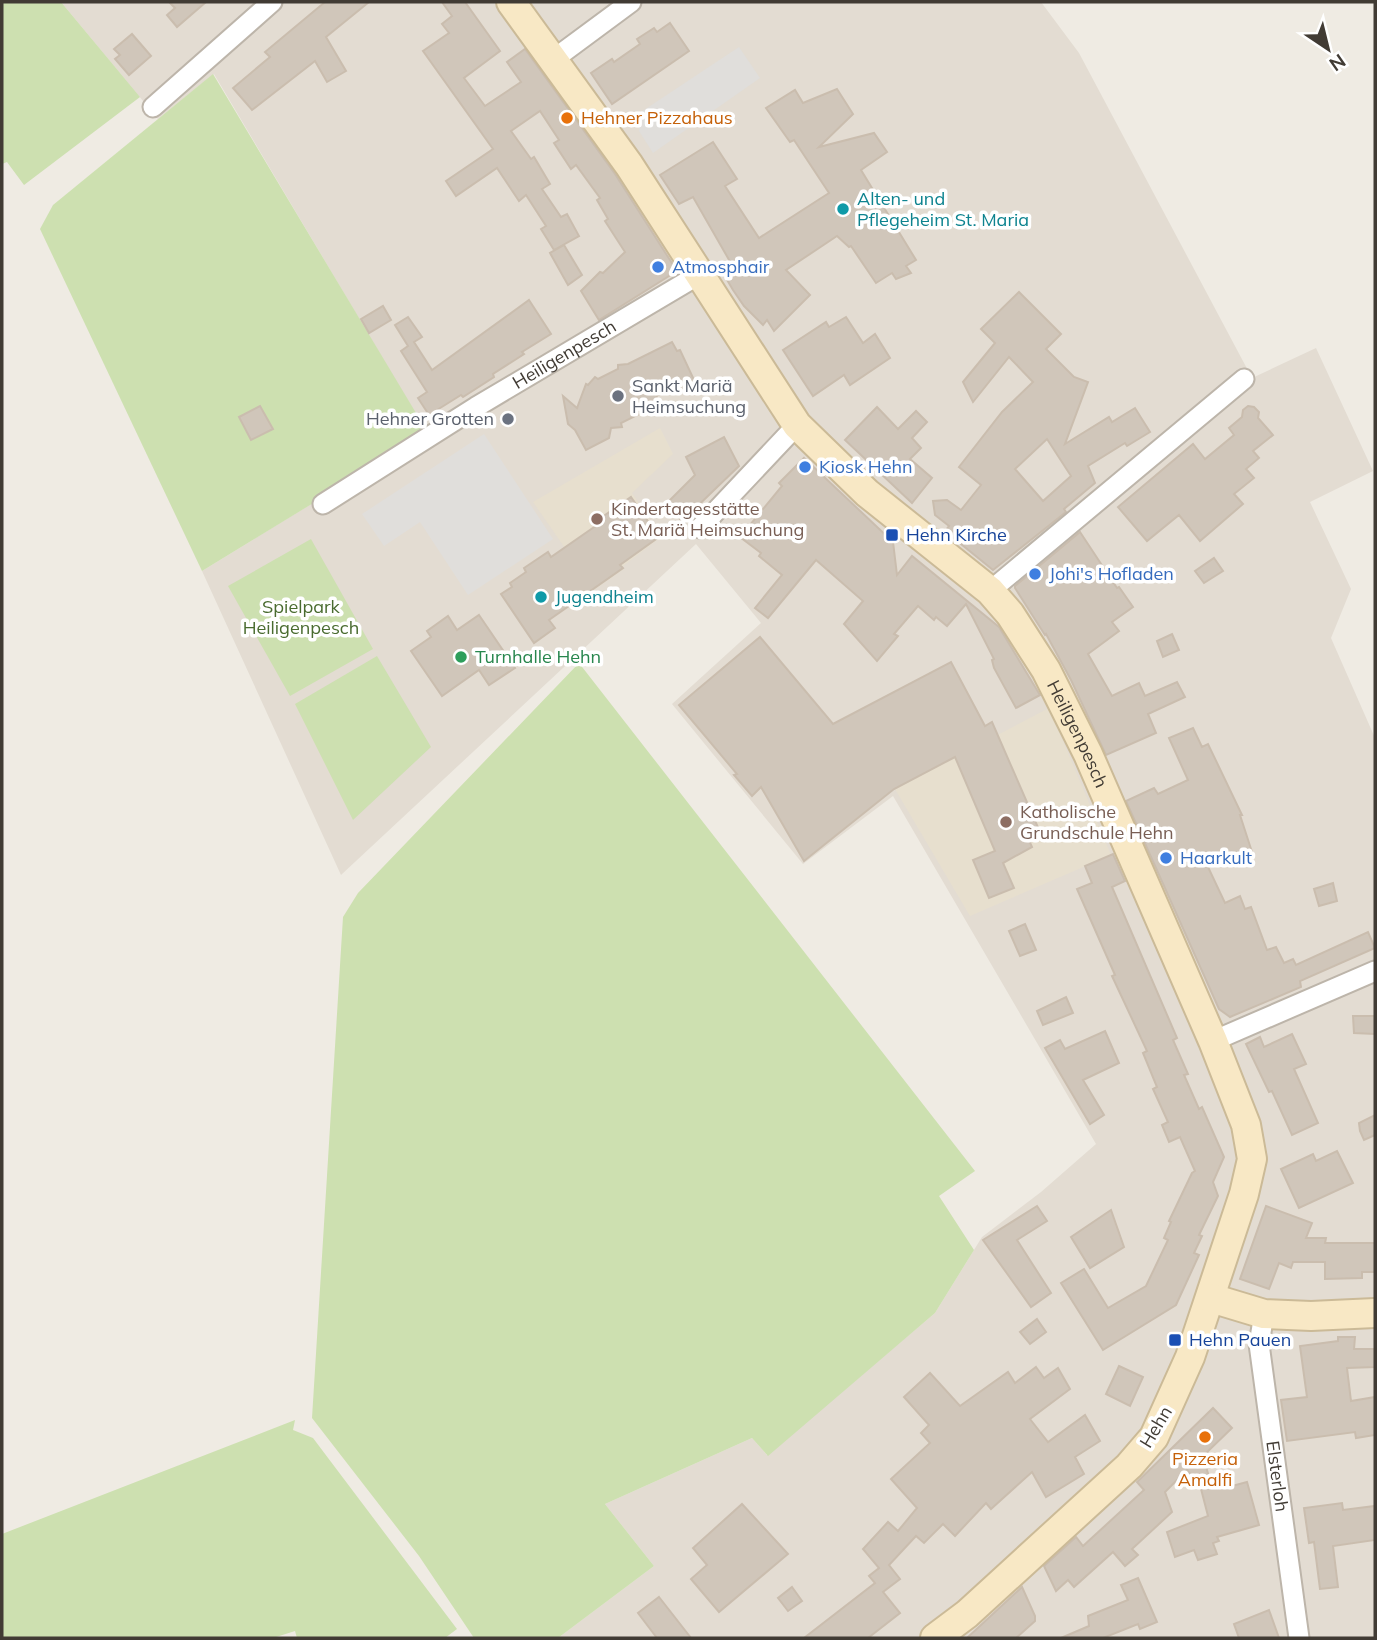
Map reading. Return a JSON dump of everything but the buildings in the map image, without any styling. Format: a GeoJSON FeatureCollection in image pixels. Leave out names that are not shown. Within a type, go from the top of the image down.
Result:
{"type":"FeatureCollection","features":[{"type":"Feature","properties":{"kind":"street"},"geometry":{"type":"LineString","coordinates":[[153,107],[271,2]]}},
{"type":"Feature","properties":{"kind":"street","name":"Heiligenpesch"},"geometry":{"type":"LineString","coordinates":[[511,2],[629,165],[797,425],[867,493],[989,591],[1010,614],[1046,670],[1087,754],[1213,1041],[1246,1125],[1252,1159],[1244,1194],[1211,1298]]}},
{"type":"Feature","properties":{"kind":"street"},"geometry":{"type":"LineString","coordinates":[[554,59],[631,2]]}},
{"type":"Feature","properties":{"kind":"street","name":"Heiligenpesch"},"geometry":{"type":"LineString","coordinates":[[323,504],[476,407],[700,274]]}},
{"type":"Feature","properties":{"kind":"street"},"geometry":{"type":"LineString","coordinates":[[989,591],[1244,379]]}},
{"type":"Feature","properties":{"kind":"street"},"geometry":{"type":"LineString","coordinates":[[700,528],[797,425]]}},
{"type":"Feature","properties":{"kind":"street"},"geometry":{"type":"LineString","coordinates":[[1213,1041],[1375,971]]}},
{"type":"Feature","properties":{"kind":"street"},"geometry":{"type":"LineString","coordinates":[[1211,1298],[1264,1314],[1311,1316],[1375,1313]]}},
{"type":"Feature","properties":{"kind":"street","name":"Hehn"},"geometry":{"type":"LineString","coordinates":[[935,1638],[967,1614],[1129,1466],[1154,1437],[1190,1357],[1211,1298]]}},
{"type":"Feature","properties":{"kind":"street","name":"Elsterloh"},"geometry":{"type":"LineString","coordinates":[[1264,1314],[1259,1344],[1299,1638]]}},
{"type":"Feature","properties":{"kind":"shaded area"},"geometry":{"type":"Polygon","coordinates":[[[61,2],[1041,2],[1079,53],[1252,378],[1316,348],[1373,471],[1310,502],[1351,589],[1331,638],[1375,738],[1375,1638],[558,1638],[654,1566],[605,1504],[752,1438],[767,1455],[935,1313],[982,1237],[1041,1192],[1096,1144],[893,796],[803,864],[672,704],[761,623],[696,544],[341,875],[202,571],[427,433],[214,74],[158,119],[61,2]]]}},
{"type":"Feature","properties":{"kind":"shaded area"},"geometry":{"type":"Polygon","coordinates":[[[739,47],[760,78],[653,153],[639,131],[641,112],[739,47]]]}},
{"type":"Feature","properties":{"kind":"shaded area","name":"Kindertagesstätte St. Mariä Heimsuchung"},"geometry":{"type":"Polygon","coordinates":[[[660,428],[673,454],[632,493],[661,537],[623,566],[624,569],[594,590],[533,502],[660,428]]]}},
{"type":"Feature","properties":{"kind":"shaded area"},"geometry":{"type":"Polygon","coordinates":[[[484,434],[553,539],[468,595],[420,522],[384,546],[362,514],[484,434]]]}},
{"type":"Feature","properties":{"kind":"shaded area","name":"Katholische Grundschule Hehn"},"geometry":{"type":"Polygon","coordinates":[[[1049,708],[1111,855],[970,916],[895,789],[1049,708]]]}},
{"type":"Feature","properties":{"kind":"green space"},"geometry":{"type":"Polygon","coordinates":[[[2,2],[61,2],[140,97],[24,185],[7,162],[2,164],[2,2]]]}},
{"type":"Feature","properties":{"kind":"green space"},"geometry":{"type":"Polygon","coordinates":[[[213,74],[428,433],[202,571],[40,229],[53,205],[213,74]]]}},
{"type":"Feature","properties":{"kind":"green space","name":"Spielpark Heiligenpesch"},"geometry":{"type":"Polygon","coordinates":[[[311,539],[373,649],[290,696],[228,586],[311,539]]]}},
{"type":"Feature","properties":{"kind":"green space"},"geometry":{"type":"Polygon","coordinates":[[[377,656],[431,747],[353,820],[295,704],[377,656]]]}},
{"type":"Feature","properties":{"kind":"green space"},"geometry":{"type":"Polygon","coordinates":[[[579,663],[975,1171],[939,1196],[974,1250],[935,1313],[768,1456],[752,1438],[605,1504],[654,1566],[558,1638],[474,1638],[419,1556],[312,1418],[343,917],[358,893],[579,663]]]}},
{"type":"Feature","properties":{"kind":"green space"},"geometry":{"type":"Polygon","coordinates":[[[295,1420],[293,1430],[313,1438],[457,1629],[445,1638],[297,1638],[295,1631],[273,1638],[2,1638],[2,1534],[295,1420]]]}},
{"type":"Feature","properties":{"kind":"place","name":"Hehner Pizzahaus"},"geometry":{"type":"Point","coordinates":[567,118]}},
{"type":"Feature","properties":{"kind":"place","name":"Alten- und Pflegeheim St. Maria"},"geometry":{"type":"Point","coordinates":[843,209]}},
{"type":"Feature","properties":{"kind":"place","name":"Atmosphair"},"geometry":{"type":"Point","coordinates":[658,267]}},
{"type":"Feature","properties":{"kind":"place","name":"Sankt Mariä Heimsuchung"},"geometry":{"type":"Point","coordinates":[618,396]}},
{"type":"Feature","properties":{"kind":"place","name":"Hehner Grotten"},"geometry":{"type":"Point","coordinates":[508,419]}},
{"type":"Feature","properties":{"kind":"place","name":"Kiosk Hehn"},"geometry":{"type":"Point","coordinates":[805,467]}},
{"type":"Feature","properties":{"kind":"place","name":"Kindertagesstätte St. Mariä Heimsuchung"},"geometry":{"type":"Point","coordinates":[597,519]}},
{"type":"Feature","properties":{"kind":"place","name":"Hehn Kirche"},"geometry":{"type":"Point","coordinates":[892,535]}},
{"type":"Feature","properties":{"kind":"place","name":"Johi's Hofladen"},"geometry":{"type":"Point","coordinates":[1035,574]}},
{"type":"Feature","properties":{"kind":"place","name":"Jugendheim"},"geometry":{"type":"Point","coordinates":[541,597]}},
{"type":"Feature","properties":{"kind":"place","name":"Turnhalle Hehn"},"geometry":{"type":"Point","coordinates":[461,657]}},
{"type":"Feature","properties":{"kind":"place","name":"Katholische Grundschule Hehn"},"geometry":{"type":"Point","coordinates":[1006,822]}},
{"type":"Feature","properties":{"kind":"place","name":"Haarkult"},"geometry":{"type":"Point","coordinates":[1166,858]}},
{"type":"Feature","properties":{"kind":"place","name":"Hehn Pauen"},"geometry":{"type":"Point","coordinates":[1175,1340]}},
{"type":"Feature","properties":{"kind":"place","name":"Pizzeria Amalfi"},"geometry":{"type":"Point","coordinates":[1205,1437]}}]}
